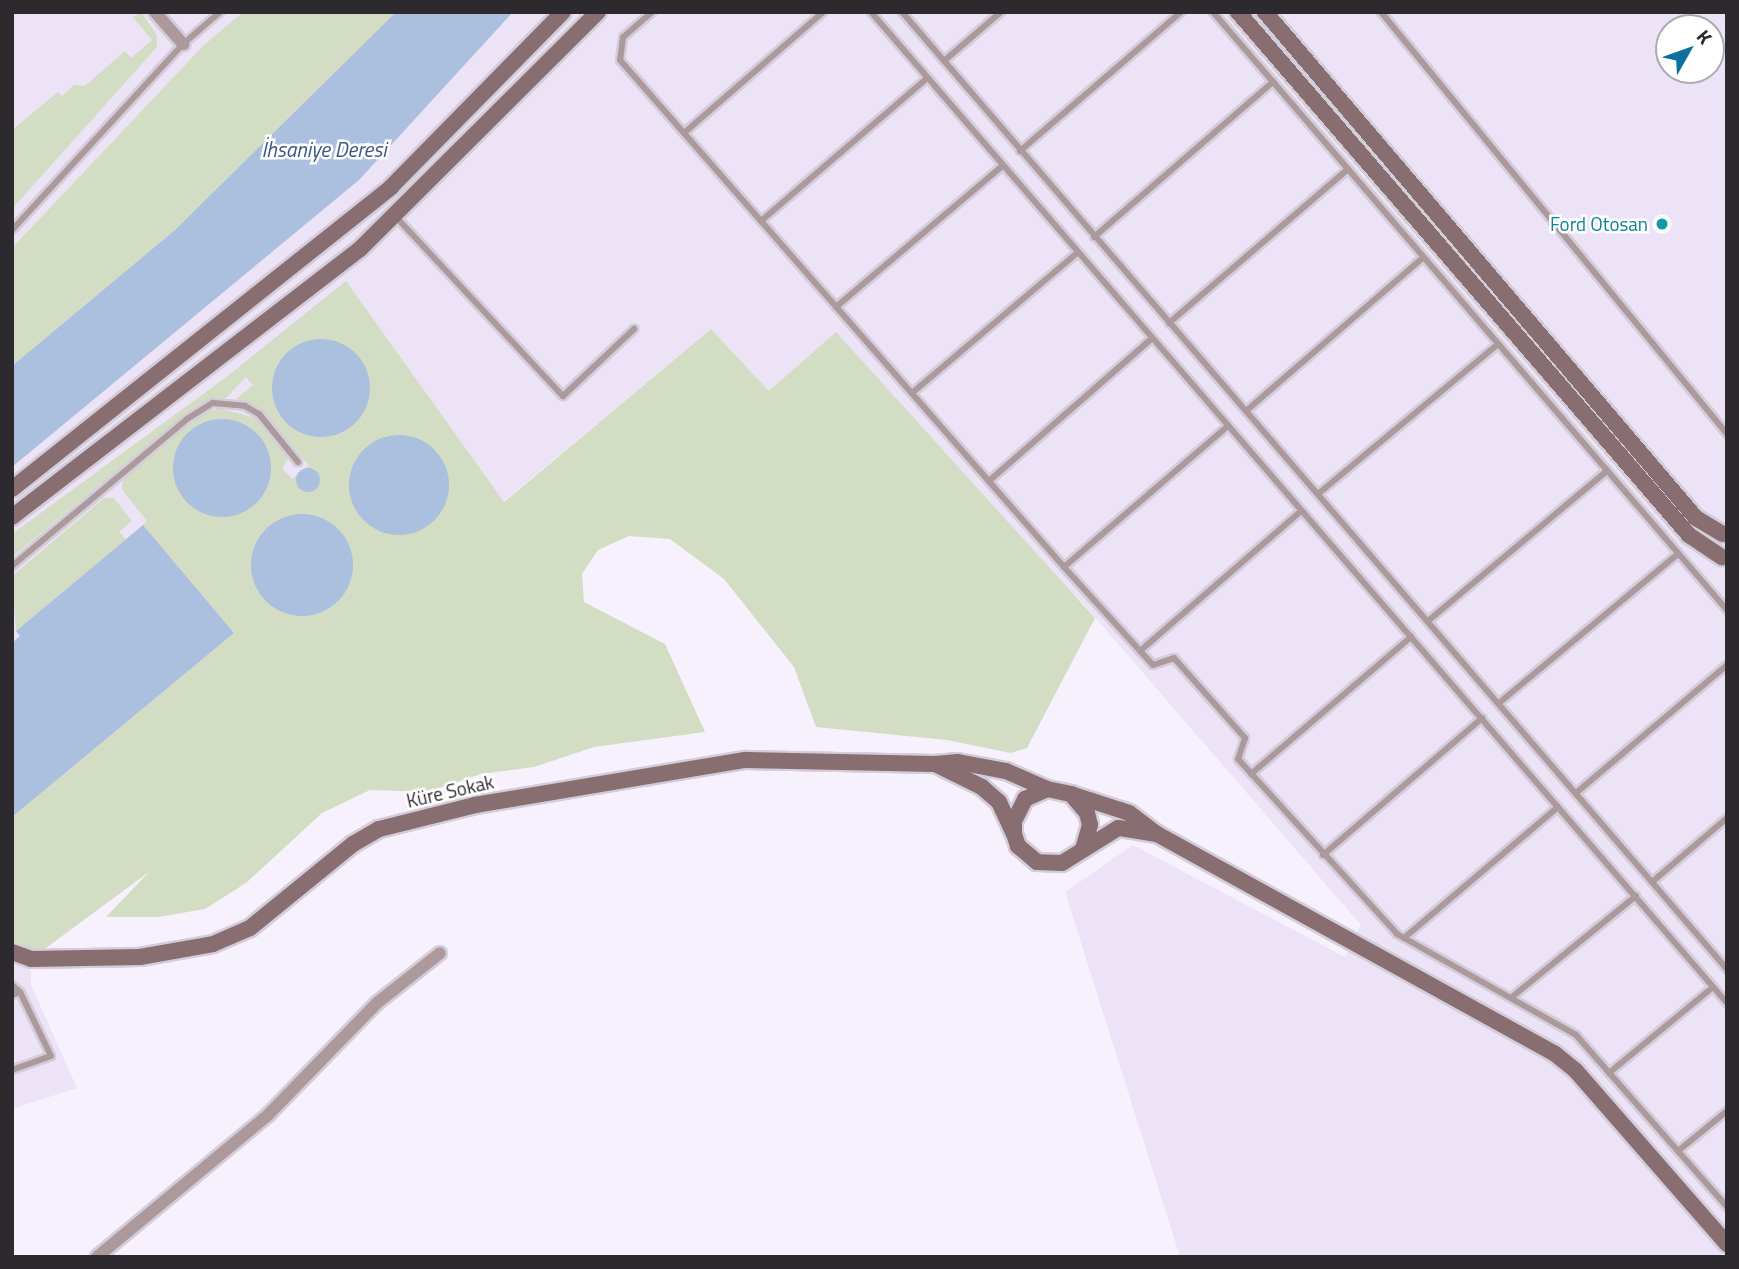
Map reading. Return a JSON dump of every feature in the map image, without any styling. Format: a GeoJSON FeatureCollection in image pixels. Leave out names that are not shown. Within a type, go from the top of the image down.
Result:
{"type":"FeatureCollection","features":[{"type":"Feature","properties":{"kind":"main road"},"geometry":{"type":"LineString","coordinates":[[12,488],[391,187],[564,12]]}},
{"type":"Feature","properties":{"kind":"main road"},"geometry":{"type":"LineString","coordinates":[[12,517],[396,217],[598,12]]}},
{"type":"Feature","properties":{"kind":"main road"},"geometry":{"type":"LineString","coordinates":[[1238,12],[1689,535],[1724,561]]}},
{"type":"Feature","properties":{"kind":"main road"},"geometry":{"type":"LineString","coordinates":[[1265,12],[1696,518],[1725,531],[1724,561]]}},
{"type":"Feature","properties":{"kind":"main road","name":"Küre Sokak"},"geometry":{"type":"LineString","coordinates":[[12,952],[31,959],[140,957],[213,944],[250,928],[353,844],[379,829],[475,805],[745,761],[935,764],[958,762],[1006,772],[1047,789]]}},
{"type":"Feature","properties":{"kind":"main road"},"geometry":{"type":"LineString","coordinates":[[935,764],[982,787],[999,802],[1027,855],[1050,865],[1074,858],[1083,849],[1118,828],[1157,834]]}},
{"type":"Feature","properties":{"kind":"main road"},"geometry":{"type":"LineString","coordinates":[[1014,834],[1017,809],[1025,799],[1047,789],[1129,813],[1157,834],[1554,1054],[1576,1071],[1727,1244]]}},
{"type":"Feature","properties":{"kind":"main road"},"geometry":{"type":"LineString","coordinates":[[1071,794],[1087,813],[1090,825],[1083,849]]}},
{"type":"Feature","properties":{"kind":"street"},"geometry":{"type":"LineString","coordinates":[[155,12],[183,44]]}},
{"type":"Feature","properties":{"kind":"street"},"geometry":{"type":"LineString","coordinates":[[97,1257],[268,1115],[377,1003],[440,953]]}},
{"type":"Feature","properties":{"kind":"lane"},"geometry":{"type":"LineString","coordinates":[[12,230],[183,44],[220,12]]}},
{"type":"Feature","properties":{"kind":"lane"},"geometry":{"type":"LineString","coordinates":[[652,12],[623,37],[620,60],[1140,651],[1153,665],[1174,658],[1245,738],[1238,759],[1323,855],[1404,938],[1513,997],[1576,1035],[1727,1207]]}},
{"type":"Feature","properties":{"kind":"lane"},"geometry":{"type":"LineString","coordinates":[[684,133],[823,12]]}},
{"type":"Feature","properties":{"kind":"lane"},"geometry":{"type":"LineString","coordinates":[[871,12],[1727,1003]]}},
{"type":"Feature","properties":{"kind":"lane"},"geometry":{"type":"LineString","coordinates":[[902,12],[1727,969]]}},
{"type":"Feature","properties":{"kind":"lane"},"geometry":{"type":"LineString","coordinates":[[944,61],[1001,12]]}},
{"type":"Feature","properties":{"kind":"lane"},"geometry":{"type":"LineString","coordinates":[[1020,151],[1181,12]]}},
{"type":"Feature","properties":{"kind":"lane"},"geometry":{"type":"LineString","coordinates":[[1213,12],[1727,610]]}},
{"type":"Feature","properties":{"kind":"lane"},"geometry":{"type":"LineString","coordinates":[[1381,12],[1726,433],[1727,440]]}},
{"type":"Feature","properties":{"kind":"lane"},"geometry":{"type":"LineString","coordinates":[[761,221],[927,78]]}},
{"type":"Feature","properties":{"kind":"lane"},"geometry":{"type":"LineString","coordinates":[[1094,237],[1273,82]]}},
{"type":"Feature","properties":{"kind":"lane"},"geometry":{"type":"LineString","coordinates":[[836,307],[1002,166]]}},
{"type":"Feature","properties":{"kind":"lane"},"geometry":{"type":"LineString","coordinates":[[1169,323],[1348,169]]}},
{"type":"Feature","properties":{"kind":"lane"},"geometry":{"type":"LineString","coordinates":[[396,217],[562,396],[634,329]]}},
{"type":"Feature","properties":{"kind":"lane"},"geometry":{"type":"LineString","coordinates":[[912,393],[1077,253]]}},
{"type":"Feature","properties":{"kind":"lane"},"geometry":{"type":"LineString","coordinates":[[1246,411],[1424,257]]}},
{"type":"Feature","properties":{"kind":"lane"},"geometry":{"type":"LineString","coordinates":[[989,481],[1151,339]]}},
{"type":"Feature","properties":{"kind":"lane"},"geometry":{"type":"LineString","coordinates":[[1318,494],[1498,344]]}},
{"type":"Feature","properties":{"kind":"lane"},"geometry":{"type":"LineString","coordinates":[[12,566],[187,419],[213,403],[245,406],[260,414],[298,462]]}},
{"type":"Feature","properties":{"kind":"lane"},"geometry":{"type":"LineString","coordinates":[[1064,567],[1227,427]]}},
{"type":"Feature","properties":{"kind":"lane"},"geometry":{"type":"LineString","coordinates":[[1428,621],[1607,471]]}},
{"type":"Feature","properties":{"kind":"lane"},"geometry":{"type":"LineString","coordinates":[[1140,651],[1301,511]]}},
{"type":"Feature","properties":{"kind":"lane"},"geometry":{"type":"LineString","coordinates":[[1499,703],[1678,554]]}},
{"type":"Feature","properties":{"kind":"lane"},"geometry":{"type":"LineString","coordinates":[[1251,774],[1411,637]]}},
{"type":"Feature","properties":{"kind":"lane"},"geometry":{"type":"LineString","coordinates":[[1576,793],[1727,665]]}},
{"type":"Feature","properties":{"kind":"lane"},"geometry":{"type":"LineString","coordinates":[[1323,855],[1482,718]]}},
{"type":"Feature","properties":{"kind":"lane"},"geometry":{"type":"LineString","coordinates":[[1404,938],[1559,807]]}},
{"type":"Feature","properties":{"kind":"lane"},"geometry":{"type":"LineString","coordinates":[[1652,882],[1727,818]]}},
{"type":"Feature","properties":{"kind":"lane"},"geometry":{"type":"LineString","coordinates":[[1513,997],[1636,896]]}},
{"type":"Feature","properties":{"kind":"lane"},"geometry":{"type":"LineString","coordinates":[[12,985],[20,992],[51,1056],[12,1070]]}},
{"type":"Feature","properties":{"kind":"lane"},"geometry":{"type":"LineString","coordinates":[[1609,1073],[1713,987]]}},
{"type":"Feature","properties":{"kind":"lane"},"geometry":{"type":"LineString","coordinates":[[12,995],[20,992]]}},
{"type":"Feature","properties":{"kind":"lane"},"geometry":{"type":"LineString","coordinates":[[1678,1152],[1727,1111]]}},
{"type":"Feature","properties":{"kind":"shaded area"},"geometry":{"type":"Polygon","coordinates":[[[12,12],[1727,12],[1727,1257],[1180,1257],[1065,892],[1133,845],[1345,957],[1361,925],[1079,599],[769,391],[711,329],[503,502],[156,867],[31,959],[31,985],[77,1088],[12,1109],[12,12]]]}},
{"type":"Feature","properties":{"kind":"green space"},"geometry":{"type":"Polygon","coordinates":[[[141,12],[157,35],[157,47],[12,209],[12,130],[58,92],[62,96],[74,85],[85,86],[125,51],[131,58],[152,40],[133,17],[141,12]]]}},
{"type":"Feature","properties":{"kind":"green space"},"geometry":{"type":"Polygon","coordinates":[[[243,12],[396,12],[175,230],[12,366],[12,248],[203,46],[243,12]]]}},
{"type":"Feature","properties":{"kind":"green space"},"geometry":{"type":"Polygon","coordinates":[[[346,281],[504,502],[711,329],[769,391],[836,332],[1095,618],[1027,748],[1011,753],[947,740],[816,727],[794,667],[724,579],[670,539],[629,536],[598,550],[582,574],[584,602],[665,644],[705,732],[594,747],[534,767],[481,774],[427,792],[370,790],[322,813],[246,883],[205,909],[159,917],[106,917],[150,871],[31,959],[12,951],[12,817],[234,633],[143,525],[147,521],[122,490],[123,480],[198,416],[219,408],[256,418],[290,456],[282,468],[292,479],[309,465],[262,411],[236,399],[253,385],[246,377],[226,398],[200,404],[181,418],[12,557],[12,534],[225,378],[346,281]]]}},
{"type":"Feature","properties":{"kind":"green space"},"geometry":{"type":"Polygon","coordinates":[[[104,498],[114,498],[132,521],[119,532],[126,539],[16,631],[12,576],[104,498]]]}},
{"type":"Feature","properties":{"kind":"water","name":"İhsaniye Deresi"},"geometry":{"type":"Polygon","coordinates":[[[396,12],[513,12],[359,180],[12,467],[12,366],[175,230],[396,12]]]}},
{"type":"Feature","properties":{"kind":"water"},"geometry":{"type":"Polygon","coordinates":[[[321,339],[340,343],[356,353],[366,369],[370,388],[366,407],[356,423],[340,433],[321,437],[302,433],[286,423],[276,407],[272,388],[276,369],[286,353],[302,343],[321,339]]]}},
{"type":"Feature","properties":{"kind":"water"},"geometry":{"type":"Polygon","coordinates":[[[222,419],[241,422],[257,433],[268,449],[271,468],[268,487],[257,503],[241,514],[222,517],[203,514],[187,503],[176,487],[173,468],[176,449],[187,433],[203,422],[222,419]]]}},
{"type":"Feature","properties":{"kind":"water"},"geometry":{"type":"Polygon","coordinates":[[[399,435],[418,439],[434,450],[445,466],[449,485],[445,504],[434,520],[418,531],[399,535],[380,531],[364,520],[353,504],[349,485],[353,466],[364,450],[380,439],[399,435]]]}},
{"type":"Feature","properties":{"kind":"water"},"geometry":{"type":"Polygon","coordinates":[[[308,468],[317,471],[320,480],[317,489],[308,492],[299,489],[296,480],[299,471],[308,468]]]}},
{"type":"Feature","properties":{"kind":"water"},"geometry":{"type":"Polygon","coordinates":[[[302,514],[322,518],[338,529],[349,545],[353,565],[349,585],[338,601],[322,612],[302,616],[282,612],[266,601],[255,585],[251,565],[255,545],[266,529],[282,518],[302,514]]]}},
{"type":"Feature","properties":{"kind":"water"},"geometry":{"type":"Polygon","coordinates":[[[143,525],[234,633],[12,817],[12,643],[20,636],[16,631],[143,525]]]}},
{"type":"Feature","properties":{"kind":"place","name":"Ford Otosan"},"geometry":{"type":"Point","coordinates":[1662,224]}}]}
